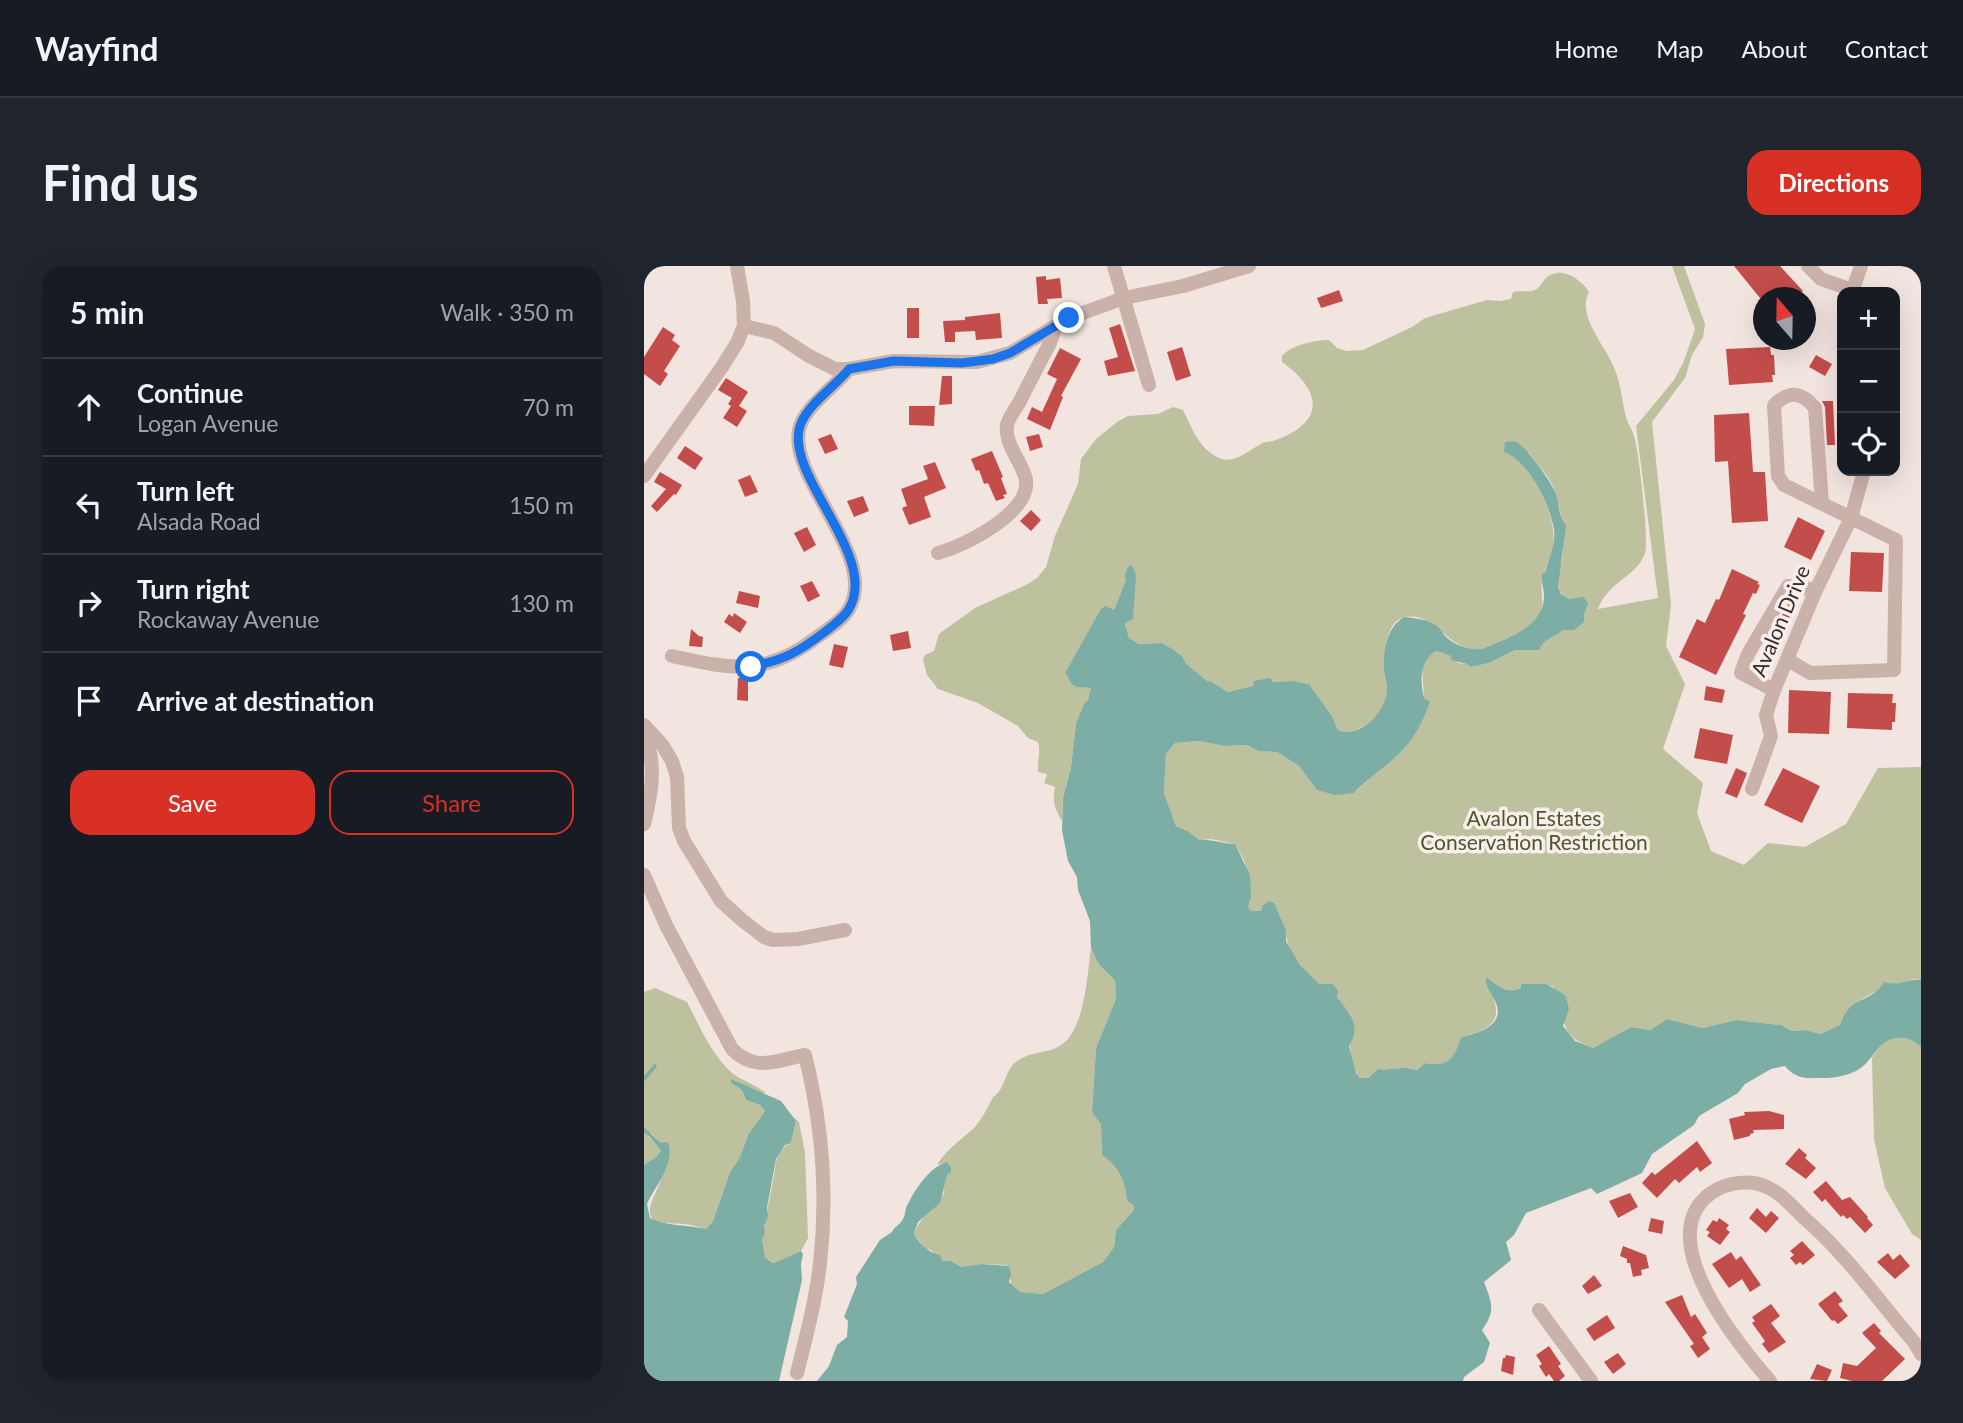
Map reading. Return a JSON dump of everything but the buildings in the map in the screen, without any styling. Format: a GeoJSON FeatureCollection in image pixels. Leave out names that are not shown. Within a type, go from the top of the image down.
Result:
{"type":"FeatureCollection","features":[{"type":"Feature","properties":{"kind":"street"},"geometry":{"type":"LineString","coordinates":[[644,476],[737,343],[744,326],[737,266]]}},
{"type":"Feature","properties":{"kind":"street"},"geometry":{"type":"LineString","coordinates":[[1114,266],[1149,385]]}},
{"type":"Feature","properties":{"kind":"street"},"geometry":{"type":"LineString","coordinates":[[744,326],[774,334],[808,356],[835,369],[894,361],[962,363],[993,359],[1010,353],[1069,318],[1124,298],[1182,286],[1249,266]]}},
{"type":"Feature","properties":{"kind":"street"},"geometry":{"type":"LineString","coordinates":[[1808,266],[1821,279],[1842,287]]}},
{"type":"Feature","properties":{"kind":"street"},"geometry":{"type":"LineString","coordinates":[[1853,287],[1861,266]]}},
{"type":"Feature","properties":{"kind":"street"},"geometry":{"type":"LineString","coordinates":[[938,553],[950,550],[984,532],[1008,514],[1024,497],[1026,477],[1012,446],[1007,424],[1050,343],[1055,328]]}},
{"type":"Feature","properties":{"kind":"street"},"geometry":{"type":"LineString","coordinates":[[671,656],[740,668],[784,659],[834,625],[851,607],[854,582],[848,556],[838,529],[804,464],[798,442],[802,420],[849,369]]}},
{"type":"Feature","properties":{"kind":"street"},"geometry":{"type":"LineString","coordinates":[[1788,660],[1810,673],[1894,670],[1896,540],[1784,485],[1778,476],[1774,405],[1784,395],[1796,394],[1809,400],[1815,408],[1822,503]]}},
{"type":"Feature","properties":{"kind":"street","name":"Avalon Drive"},"geometry":{"type":"LineString","coordinates":[[1752,789],[1771,736],[1766,715],[1774,690],[1816,590],[1851,518],[1863,476]]}},
{"type":"Feature","properties":{"kind":"street"},"geometry":{"type":"LineString","coordinates":[[1774,690],[1741,673],[1748,654],[1788,586],[1816,590]]}},
{"type":"Feature","properties":{"kind":"street"},"geometry":{"type":"LineString","coordinates":[[644,726],[653,770],[650,801],[644,824]]}},
{"type":"Feature","properties":{"kind":"street"},"geometry":{"type":"LineString","coordinates":[[644,726],[663,746],[672,761],[677,777],[679,828],[684,841],[721,901],[741,920],[773,940],[798,939],[845,930]]}},
{"type":"Feature","properties":{"kind":"street"},"geometry":{"type":"LineString","coordinates":[[644,875],[661,914],[732,1049],[741,1058],[752,1063],[765,1064],[805,1055],[820,1131],[824,1207],[817,1284],[797,1373]]}},
{"type":"Feature","properties":{"kind":"street"},"geometry":{"type":"LineString","coordinates":[[1770,1381],[1704,1287],[1692,1257],[1690,1239],[1695,1213],[1708,1195],[1730,1185],[1749,1183],[1765,1186],[1781,1196],[1824,1234],[1921,1354]]}},
{"type":"Feature","properties":{"kind":"street"},"geometry":{"type":"LineString","coordinates":[[1539,1310],[1591,1381]]}},
{"type":"Feature","properties":{"kind":"green space","name":"Avalon Estates Conservation Restriction"},"geometry":{"type":"Polygon","coordinates":[[[1672,266],[1684,266],[1705,324],[1703,337],[1692,355],[1685,378],[1652,422],[1671,605],[1666,646],[1685,684],[1663,749],[1703,783],[1697,813],[1711,851],[1744,865],[1768,843],[1805,847],[1846,824],[1878,768],[1921,767],[1921,980],[1913,979],[1870,994],[1852,1006],[1840,1025],[1820,1034],[1806,1030],[1792,1031],[1781,1025],[1736,1020],[1703,1028],[1667,1019],[1650,1030],[1631,1027],[1593,1048],[1569,1034],[1564,1021],[1562,993],[1552,986],[1521,985],[1521,988],[1511,990],[1502,988],[1486,977],[1494,1000],[1495,1017],[1485,1028],[1461,1037],[1449,1060],[1439,1064],[1425,1063],[1417,1070],[1378,1069],[1368,1078],[1360,1078],[1351,1056],[1351,1015],[1337,997],[1333,984],[1319,985],[1296,960],[1286,930],[1261,911],[1251,911],[1248,906],[1245,862],[1235,844],[1211,839],[1199,840],[1176,826],[1164,793],[1166,754],[1175,743],[1199,741],[1226,746],[1247,745],[1258,751],[1277,752],[1299,766],[1317,790],[1354,793],[1386,764],[1424,698],[1422,667],[1428,656],[1435,651],[1452,656],[1458,663],[1471,667],[1489,663],[1515,650],[1538,650],[1563,630],[1574,630],[1569,599],[1563,595],[1558,583],[1563,549],[1558,499],[1550,480],[1529,453],[1514,456],[1522,463],[1543,496],[1554,535],[1542,581],[1542,604],[1538,617],[1520,632],[1482,649],[1470,649],[1460,645],[1425,620],[1416,617],[1399,619],[1390,631],[1386,647],[1384,669],[1387,696],[1381,709],[1371,720],[1354,731],[1338,730],[1332,716],[1309,684],[1294,681],[1273,682],[1228,692],[1208,682],[1185,664],[1182,656],[1162,643],[1139,644],[1129,638],[1125,623],[1136,575],[1130,565],[1114,610],[1077,654],[1065,673],[1080,687],[1092,688],[1092,691],[1076,724],[1071,767],[1063,798],[1062,821],[1055,805],[1055,787],[1044,783],[1047,774],[1038,772],[1038,742],[1028,738],[1018,726],[978,703],[938,689],[927,675],[923,660],[925,655],[934,651],[939,634],[975,608],[1026,585],[1037,578],[1046,567],[1055,536],[1078,484],[1081,459],[1096,439],[1117,422],[1128,416],[1158,414],[1173,407],[1183,410],[1196,436],[1210,453],[1223,459],[1234,459],[1263,443],[1292,432],[1304,424],[1311,414],[1313,404],[1305,383],[1282,362],[1282,356],[1291,349],[1310,342],[1329,340],[1337,348],[1347,351],[1363,350],[1425,318],[1487,300],[1511,299],[1513,292],[1535,290],[1547,277],[1559,273],[1576,279],[1589,292],[1586,311],[1589,322],[1617,375],[1626,417],[1634,436],[1641,476],[1645,553],[1636,568],[1609,592],[1598,609],[1658,598],[1636,426],[1674,380],[1695,329],[1672,266]]]}},
{"type":"Feature","properties":{"kind":"green space"},"geometry":{"type":"Polygon","coordinates":[[[1091,948],[1098,963],[1115,981],[1116,999],[1096,1048],[1092,1112],[1101,1125],[1102,1155],[1113,1164],[1120,1175],[1127,1201],[1133,1205],[1134,1210],[1116,1230],[1114,1247],[1103,1262],[1043,1294],[1020,1292],[1012,1286],[1007,1265],[981,1264],[961,1267],[951,1261],[942,1261],[931,1250],[925,1249],[914,1233],[944,1193],[947,1162],[937,1165],[978,1123],[1012,1066],[1025,1056],[1056,1048],[1066,1041],[1073,1031],[1083,1004],[1091,948]]]}},
{"type":"Feature","properties":{"kind":"green space"},"geometry":{"type":"Polygon","coordinates":[[[655,988],[687,1002],[706,1040],[725,1066],[736,1076],[766,1093],[758,1093],[731,1079],[731,1083],[742,1090],[746,1100],[760,1105],[765,1111],[748,1135],[740,1157],[730,1172],[713,1221],[706,1229],[685,1224],[660,1223],[651,1216],[650,1206],[661,1178],[662,1163],[661,1143],[651,1133],[648,1136],[661,1151],[644,1165],[644,992],[655,988]]]}},
{"type":"Feature","properties":{"kind":"green space"},"geometry":{"type":"Polygon","coordinates":[[[1904,1037],[1921,1047],[1921,1240],[1912,1234],[1885,1188],[1874,1139],[1872,1058],[1882,1043],[1904,1037]]]}},
{"type":"Feature","properties":{"kind":"green space"},"geometry":{"type":"Polygon","coordinates":[[[792,1116],[799,1122],[805,1153],[808,1238],[801,1251],[775,1263],[765,1258],[762,1241],[776,1161],[782,1149],[791,1143],[796,1122],[792,1116]]]}},
{"type":"Feature","properties":{"kind":"water"},"geometry":{"type":"Polygon","coordinates":[[[1505,442],[1516,442],[1526,450],[1554,489],[1560,514],[1566,525],[1558,587],[1561,594],[1569,599],[1584,597],[1588,604],[1584,622],[1574,630],[1563,630],[1546,641],[1539,650],[1515,650],[1489,663],[1471,667],[1436,651],[1430,655],[1422,672],[1422,685],[1424,698],[1430,702],[1418,730],[1401,752],[1354,793],[1335,795],[1317,790],[1299,766],[1277,752],[1258,751],[1247,745],[1225,746],[1199,741],[1175,743],[1166,754],[1164,793],[1176,826],[1199,840],[1235,844],[1250,875],[1251,897],[1248,906],[1251,911],[1261,911],[1263,905],[1270,901],[1274,903],[1286,930],[1286,941],[1300,965],[1319,984],[1333,984],[1338,991],[1337,997],[1353,1020],[1353,1039],[1349,1046],[1356,1073],[1360,1078],[1368,1078],[1378,1069],[1417,1070],[1425,1063],[1439,1064],[1449,1060],[1461,1037],[1488,1027],[1497,1017],[1496,1003],[1486,977],[1506,990],[1521,988],[1521,984],[1546,984],[1562,993],[1569,1009],[1563,1026],[1575,1041],[1593,1048],[1631,1027],[1650,1030],[1667,1019],[1703,1028],[1736,1020],[1781,1025],[1792,1031],[1806,1030],[1820,1034],[1840,1025],[1844,1015],[1855,1003],[1873,994],[1884,982],[1895,984],[1921,980],[1921,1047],[1907,1039],[1890,1040],[1879,1047],[1862,1067],[1835,1077],[1801,1077],[1785,1066],[1771,1069],[1699,1116],[1694,1125],[1652,1154],[1642,1173],[1597,1194],[1591,1188],[1526,1213],[1514,1235],[1506,1242],[1511,1260],[1484,1282],[1491,1312],[1482,1330],[1490,1343],[1484,1362],[1464,1377],[1463,1381],[817,1381],[829,1366],[837,1345],[847,1337],[848,1321],[844,1317],[857,1284],[856,1277],[880,1240],[902,1221],[909,1201],[922,1181],[940,1165],[947,1162],[951,1172],[947,1175],[940,1203],[918,1222],[914,1233],[916,1237],[928,1250],[940,1255],[942,1261],[951,1261],[961,1267],[981,1264],[1009,1266],[1009,1282],[1020,1292],[1043,1294],[1103,1262],[1114,1247],[1116,1230],[1134,1210],[1133,1205],[1127,1201],[1120,1175],[1113,1164],[1102,1155],[1101,1125],[1092,1112],[1096,1048],[1116,999],[1115,981],[1098,963],[1091,948],[1090,921],[1078,890],[1077,877],[1068,861],[1062,830],[1063,798],[1071,767],[1076,724],[1091,688],[1075,686],[1065,673],[1101,609],[1106,606],[1114,610],[1126,580],[1126,570],[1130,565],[1136,575],[1133,619],[1125,623],[1129,638],[1139,644],[1162,643],[1182,656],[1186,664],[1207,681],[1228,692],[1253,686],[1254,681],[1270,678],[1273,682],[1294,681],[1309,684],[1332,716],[1338,730],[1353,731],[1368,724],[1383,704],[1387,690],[1385,647],[1390,633],[1404,617],[1428,621],[1454,643],[1482,649],[1512,636],[1538,616],[1544,596],[1542,574],[1552,551],[1554,529],[1548,507],[1536,484],[1522,464],[1504,452],[1505,442]]]}},
{"type":"Feature","properties":{"kind":"water"},"geometry":{"type":"Polygon","coordinates":[[[731,1079],[781,1101],[796,1121],[791,1143],[785,1145],[776,1159],[762,1240],[765,1258],[774,1263],[801,1251],[803,1254],[802,1280],[779,1381],[644,1381],[644,1165],[661,1151],[648,1135],[650,1133],[661,1143],[668,1142],[669,1150],[664,1174],[647,1204],[650,1218],[669,1224],[706,1229],[713,1221],[730,1172],[740,1157],[748,1135],[765,1111],[760,1105],[746,1100],[742,1090],[731,1083],[731,1079]]]}},
{"type":"Feature","properties":{"kind":"waterway"},"geometry":{"type":"LineString","coordinates":[[644,1079],[655,1066]]}},
{"type":"Feature","properties":{"kind":"waterway"},"geometry":{"type":"LineString","coordinates":[[644,1130],[649,1134]]}},
{"type":"Feature","properties":{"kind":"route"},"geometry":{"type":"LineString","coordinates":[[751,667],[784,659],[834,625],[851,607],[854,582],[851,565],[838,529],[808,475],[800,453],[799,431],[809,410],[849,369],[894,361],[962,363],[993,359],[1010,353],[1069,318]]}}]}
